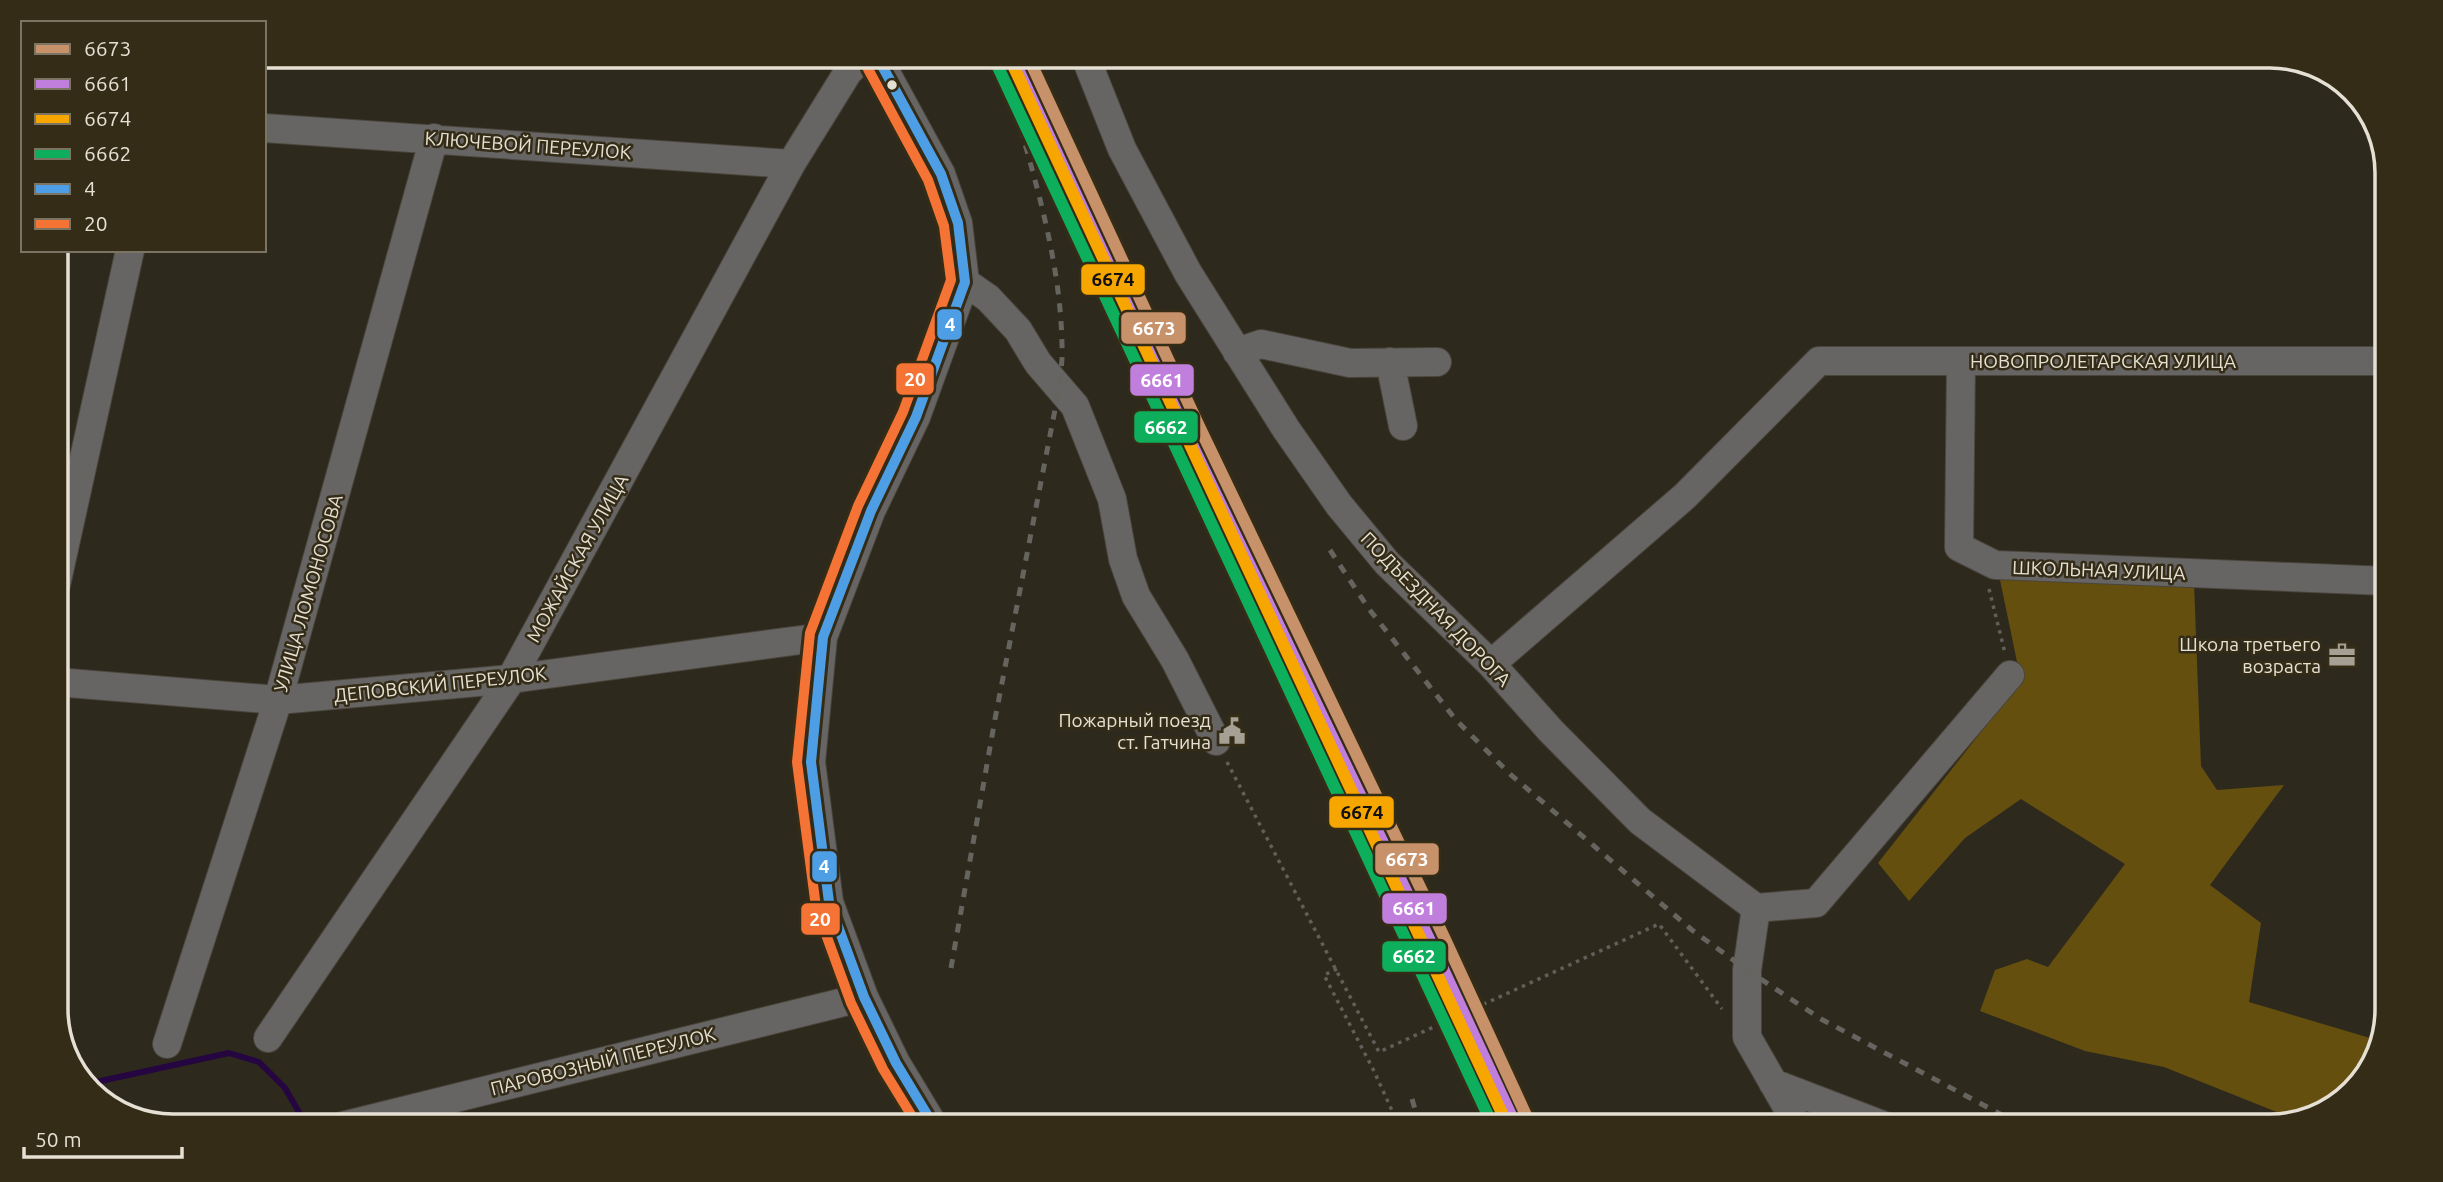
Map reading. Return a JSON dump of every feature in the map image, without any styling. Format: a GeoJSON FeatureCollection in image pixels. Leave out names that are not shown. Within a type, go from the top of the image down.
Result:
{"type":"FeatureCollection","features":[{"type":"Feature","properties":{"kind":"street","name":"МОЖАЙСКАЯ УЛИЦА"},"geometry":{"type":"LineString","coordinates":[[268,1038],[511,679],[791,164],[852,68]]}},
{"type":"Feature","properties":{"kind":"street"},"geometry":{"type":"LineString","coordinates":[[883,68],[942,174],[958,223],[965,282],[916,417],[871,511],[823,637],[811,762],[829,902],[864,997],[896,1063],[927,1114]]}},
{"type":"Feature","properties":{"kind":"street","name":"ПОДЪЕЗДНАЯ ДОРОГА"},"geometry":{"type":"LineString","coordinates":[[1090,68],[1122,149],[1188,273],[1286,429],[1347,514],[1387,563],[1491,664],[1551,732],[1640,821],[1756,908]]}},
{"type":"Feature","properties":{"kind":"street","name":"КЛЮЧЕВОЙ ПЕРЕУЛОК"},"geometry":{"type":"LineString","coordinates":[[266,128],[791,164]]}},
{"type":"Feature","properties":{"kind":"street","name":"УЛИЦА ЛОМОНОСОВА"},"geometry":{"type":"LineString","coordinates":[[167,1044],[278,700],[434,138]]}},
{"type":"Feature","properties":{"kind":"street"},"geometry":{"type":"LineString","coordinates":[[68,531],[130,252]]}},
{"type":"Feature","properties":{"kind":"street"},"geometry":{"type":"LineString","coordinates":[[965,282],[988,298],[1018,330],[1038,363],[1075,406],[1112,499],[1123,559],[1136,596],[1175,660],[1216,741]]}},
{"type":"Feature","properties":{"kind":"street"},"geometry":{"type":"LineString","coordinates":[[1237,352],[1261,344],[1350,363],[1437,362]]}},
{"type":"Feature","properties":{"kind":"street","name":"НОВОПРОЛЕТАРСКАЯ УЛИЦА"},"geometry":{"type":"LineString","coordinates":[[1491,664],[1685,496],[1819,361],[2375,361]]}},
{"type":"Feature","properties":{"kind":"street"},"geometry":{"type":"LineString","coordinates":[[1961,361],[1959,547],[1982,559]]}},
{"type":"Feature","properties":{"kind":"street"},"geometry":{"type":"LineString","coordinates":[[1390,362],[1403,426]]}},
{"type":"Feature","properties":{"kind":"street","name":"ШКОЛЬНАЯ УЛИЦА"},"geometry":{"type":"LineString","coordinates":[[1982,559],[1995,565],[2375,581]]}},
{"type":"Feature","properties":{"kind":"street","name":"ДЕПОВСКИЙ ПЕРЕУЛОК"},"geometry":{"type":"LineString","coordinates":[[68,683],[278,700],[511,679],[823,637]]}},
{"type":"Feature","properties":{"kind":"street"},"geometry":{"type":"LineString","coordinates":[[1791,1114],[1747,1037],[1747,970],[1756,908],[1816,903],[2010,675]]}},
{"type":"Feature","properties":{"kind":"street","name":"ПАРОВОЗНЫЙ ПЕРЕУЛОК"},"geometry":{"type":"LineString","coordinates":[[391,1114],[864,997]]}},
{"type":"Feature","properties":{"kind":"street"},"geometry":{"type":"LineString","coordinates":[[1773,1083],[1854,1114]]}},
{"type":"Feature","properties":{"kind":"path"},"geometry":{"type":"LineString","coordinates":[[1982,559],[2010,675]]}},
{"type":"Feature","properties":{"kind":"path"},"geometry":{"type":"LineString","coordinates":[[1216,741],[1379,1052],[1659,924],[1709,993]]}},
{"type":"Feature","properties":{"kind":"path"},"geometry":{"type":"LineString","coordinates":[[1337,969],[1324,975],[1394,1114]]}},
{"type":"Feature","properties":{"kind":"path"},"geometry":{"type":"LineString","coordinates":[[1467,1012],[1500,1084]]}},
{"type":"Feature","properties":{"kind":"shaded area"},"geometry":{"type":"Polygon","coordinates":[[[1999,575],[2194,583],[2201,766],[2217,790],[2284,785],[2210,885],[2261,923],[2249,1002],[2370,1038],[2357,1067],[2339,1088],[2316,1103],[2280,1113],[2164,1067],[2085,1051],[1980,1011],[1995,970],[2027,959],[2048,967],[2125,864],[2021,799],[1965,838],[1909,901],[1878,863],[2021,681],[1999,575]]]}},
{"type":"Feature","properties":{"kind":"waterway"},"geometry":{"type":"LineString","coordinates":[[98,1082],[229,1053],[259,1062],[285,1088],[300,1114]]}},
{"type":"Feature","properties":{"kind":"railway"},"geometry":{"type":"LineString","coordinates":[[951,968],[1062,362],[1061,317],[1053,260],[1018,119]]}},
{"type":"Feature","properties":{"kind":"railway"},"geometry":{"type":"LineString","coordinates":[[1330,550],[1369,609],[1456,720],[1510,774],[1692,930],[1821,1019],[2000,1114]]}},
{"type":"Feature","properties":{"kind":"railway"},"geometry":{"type":"LineString","coordinates":[[1412,1099],[1416,1114]]}},
{"type":"Feature","properties":{"kind":"transit line","name":"4"},"geometry":{"type":"LineString","coordinates":[[883,68],[941,174],[958,223],[965,282],[916,417],[871,511],[823,637],[811,762],[829,902],[864,997],[896,1063],[927,1114]]}},
{"type":"Feature","properties":{"kind":"transit line","name":"6662"},"geometry":{"type":"LineString","coordinates":[[998,68],[1487,1114]]}},
{"type":"Feature","properties":{"kind":"transit line","name":"6674"},"geometry":{"type":"LineString","coordinates":[[1014,68],[1502,1114]]}},
{"type":"Feature","properties":{"kind":"transit line","name":"6661"},"geometry":{"type":"LineString","coordinates":[[1017,68],[1185,430],[1510,1114]]}},
{"type":"Feature","properties":{"kind":"transit line","name":"6673"},"geometry":{"type":"LineString","coordinates":[[1033,68],[1198,424],[1444,937],[1525,1114]]}},
{"type":"Feature","properties":{"kind":"transit line","name":"20"},"geometry":{"type":"LineString","coordinates":[[868,69],[928,180],[944,226],[951,280],[903,412],[858,506],[810,633],[797,762],[816,907],[851,1003],[883,1069],[911,1114]]}},
{"type":"Feature","properties":{"kind":"place","name":"Школа третьего возраста"},"geometry":{"type":"Point","coordinates":[2342,655]}},
{"type":"Feature","properties":{"kind":"place","name":"Пожарный поезд ст. Гатчина"},"geometry":{"type":"Point","coordinates":[1232,731]}}]}
